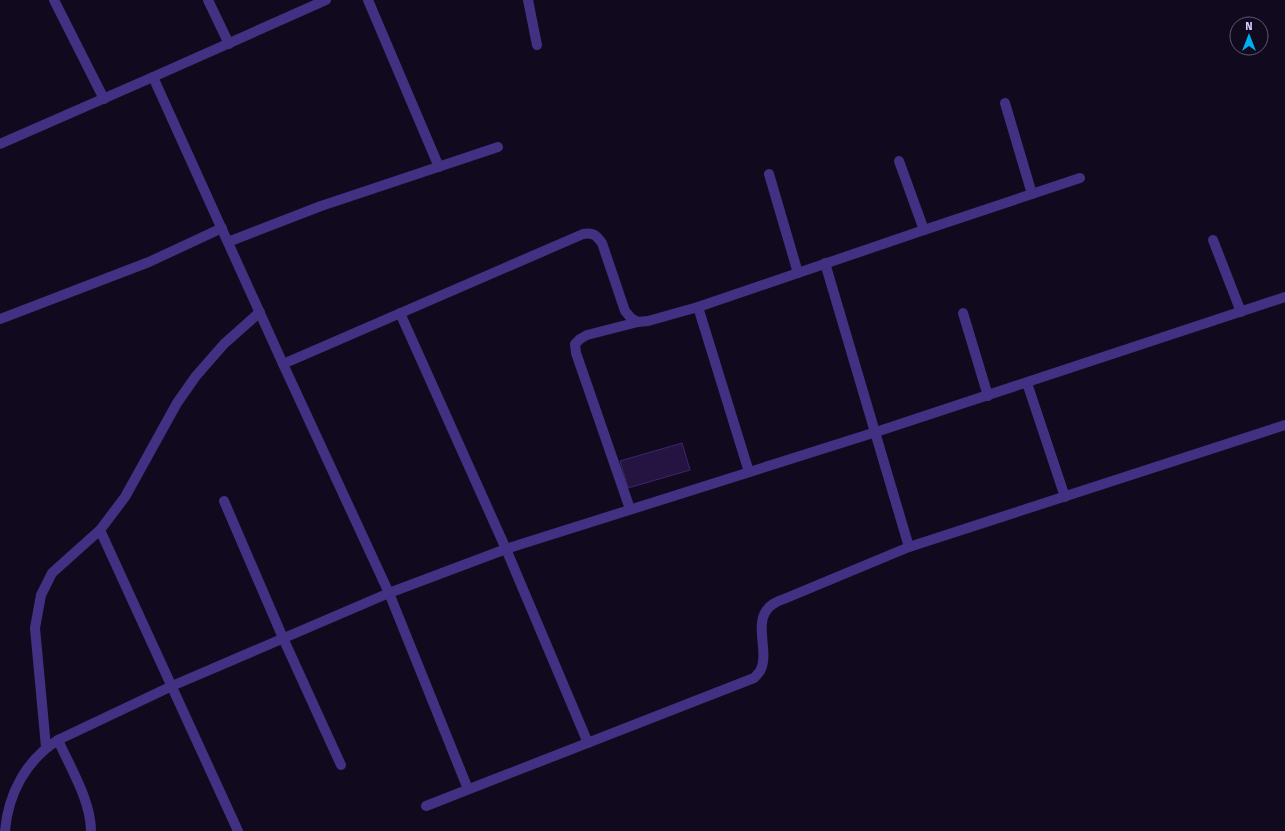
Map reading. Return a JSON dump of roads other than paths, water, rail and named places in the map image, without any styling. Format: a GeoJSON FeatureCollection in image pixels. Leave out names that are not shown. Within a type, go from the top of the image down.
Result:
{"type":"FeatureCollection","features":[{"type":"Feature","properties":{"kind":"street"},"geometry":{"type":"LineString","coordinates":[[54,0],[104,99]]}},
{"type":"Feature","properties":{"kind":"street"},"geometry":{"type":"LineString","coordinates":[[208,0],[229,44]]}},
{"type":"Feature","properties":{"kind":"street"},"geometry":{"type":"LineString","coordinates":[[0,144],[326,0]]}},
{"type":"Feature","properties":{"kind":"street"},"geometry":{"type":"LineString","coordinates":[[368,0],[439,167]]}},
{"type":"Feature","properties":{"kind":"street"},"geometry":{"type":"LineString","coordinates":[[528,0],[537,45]]}},
{"type":"Feature","properties":{"kind":"street"},"geometry":{"type":"LineString","coordinates":[[153,77],[389,593],[468,789]]}},
{"type":"Feature","properties":{"kind":"street"},"geometry":{"type":"LineString","coordinates":[[1005,103],[1032,194]]}},
{"type":"Feature","properties":{"kind":"street"},"geometry":{"type":"LineString","coordinates":[[228,242],[321,206],[498,147]]}},
{"type":"Feature","properties":{"kind":"street"},"geometry":{"type":"LineString","coordinates":[[899,161],[924,230]]}},
{"type":"Feature","properties":{"kind":"street"},"geometry":{"type":"LineString","coordinates":[[769,174],[798,273]]}},
{"type":"Feature","properties":{"kind":"street"},"geometry":{"type":"LineString","coordinates":[[630,509],[576,353],[575,344],[580,339],[588,335],[638,322],[648,321],[698,307],[1080,178]]}},
{"type":"Feature","properties":{"kind":"street"},"geometry":{"type":"LineString","coordinates":[[0,319],[149,262],[222,228]]}},
{"type":"Feature","properties":{"kind":"street"},"geometry":{"type":"LineString","coordinates":[[283,364],[575,237],[589,233],[596,235],[602,243],[625,311],[631,318],[638,322]]}},
{"type":"Feature","properties":{"kind":"street"},"geometry":{"type":"LineString","coordinates":[[1213,240],[1241,312]]}},
{"type":"Feature","properties":{"kind":"street"},"geometry":{"type":"LineString","coordinates":[[825,263],[909,547]]}},
{"type":"Feature","properties":{"kind":"street"},"geometry":{"type":"LineString","coordinates":[[5,831],[6,814],[16,787],[31,763],[46,748],[58,740],[172,686],[389,593],[506,548],[988,396],[1285,297]]}},
{"type":"Feature","properties":{"kind":"street"},"geometry":{"type":"LineString","coordinates":[[698,307],[749,472]]}},
{"type":"Feature","properties":{"kind":"street"},"geometry":{"type":"LineString","coordinates":[[46,748],[35,628],[41,595],[52,573],[100,530],[125,496],[177,403],[196,376],[224,344],[260,312]]}},
{"type":"Feature","properties":{"kind":"street"},"geometry":{"type":"LineString","coordinates":[[400,313],[506,548],[588,743]]}},
{"type":"Feature","properties":{"kind":"street"},"geometry":{"type":"LineString","coordinates":[[964,313],[988,396]]}},
{"type":"Feature","properties":{"kind":"street"},"geometry":{"type":"LineString","coordinates":[[1027,383],[1065,496]]}},
{"type":"Feature","properties":{"kind":"street"},"geometry":{"type":"LineString","coordinates":[[426,806],[754,678],[760,670],[763,659],[762,625],[764,614],[772,604],[909,547],[1285,425]]}},
{"type":"Feature","properties":{"kind":"street"},"geometry":{"type":"LineString","coordinates":[[224,501],[283,638],[341,765]]}},
{"type":"Feature","properties":{"kind":"street"},"geometry":{"type":"LineString","coordinates":[[100,530],[238,831]]}},
{"type":"Feature","properties":{"kind":"street"},"geometry":{"type":"LineString","coordinates":[[58,740],[87,804],[91,820],[90,831]]}}]}
